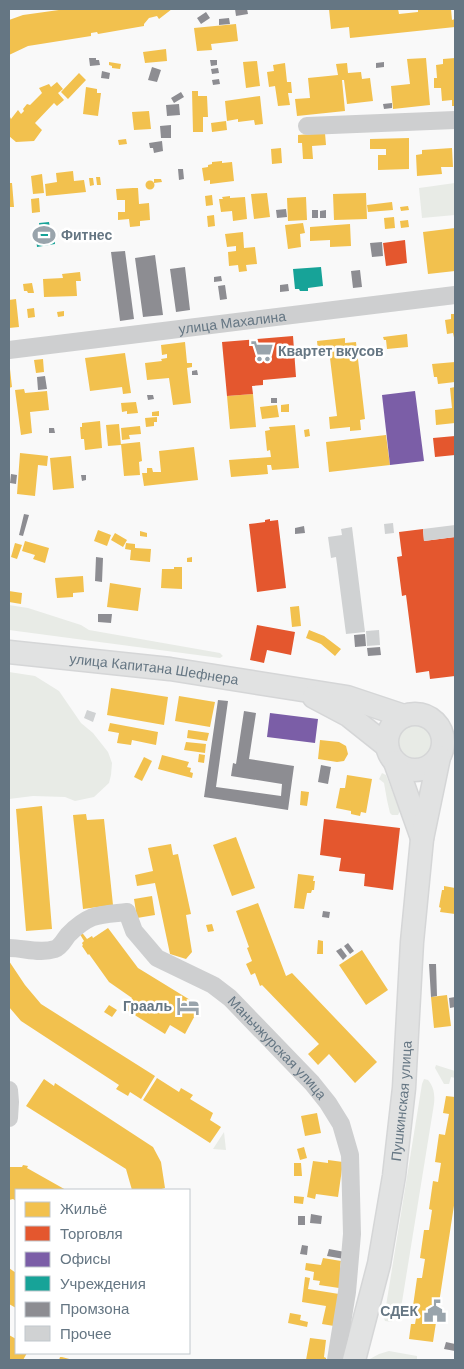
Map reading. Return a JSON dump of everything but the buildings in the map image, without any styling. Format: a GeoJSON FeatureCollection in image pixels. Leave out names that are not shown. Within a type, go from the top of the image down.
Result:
{"type":"FeatureCollection","features":[{"type":"Feature","properties":{"kind":"main road","name":"улица Капитана Шефнера"},"geometry":{"type":"LineString","coordinates":[[9,652],[170,669],[352,698],[404,716]]}},
{"type":"Feature","properties":{"kind":"main road","name":"улица Капитана Шефнера"},"geometry":{"type":"LineString","coordinates":[[300,690],[348,715],[391,754]]}},
{"type":"Feature","properties":{"kind":"main road"},"geometry":{"type":"LineString","coordinates":[[430,718],[437,724],[446,749],[431,766],[419,770],[406,769],[391,754],[388,734],[394,724],[404,716],[413,714],[430,718],[455,719]]}},
{"type":"Feature","properties":{"kind":"main road","name":"Пушкинская улица"},"geometry":{"type":"LineString","coordinates":[[354,1360],[379,1264],[394,1176],[404,1088],[412,942],[422,838],[446,749]]}},
{"type":"Feature","properties":{"kind":"main road","name":"Пушкинская улица"},"geometry":{"type":"LineString","coordinates":[[391,754],[422,838]]}},
{"type":"Feature","properties":{"kind":"street"},"geometry":{"type":"LineString","coordinates":[[307,126],[455,120]]}},
{"type":"Feature","properties":{"kind":"street","name":"улица Махалина"},"geometry":{"type":"LineString","coordinates":[[9,350],[455,295]]}},
{"type":"Feature","properties":{"kind":"street","name":"Маньчжурская улица"},"geometry":{"type":"LineString","coordinates":[[9,948],[48,951],[58,948],[69,934],[89,918],[100,914],[127,912],[134,931],[157,958],[213,985],[230,998],[318,1090],[341,1124],[350,1155],[352,1234],[347,1292],[336,1360]]}},
{"type":"Feature","properties":{"kind":"street"},"geometry":{"type":"LineString","coordinates":[[9,1090],[9,1118]]}},
{"type":"Feature","properties":{"kind":"shaded area"},"geometry":{"type":"Polygon","coordinates":[[[455,183],[455,215],[422,218],[419,188],[455,183]]]}},
{"type":"Feature","properties":{"kind":"shaded area"},"geometry":{"type":"Polygon","coordinates":[[[9,605],[28,608],[81,625],[89,630],[220,653],[223,656],[220,658],[9,630],[9,605]]]}},
{"type":"Feature","properties":{"kind":"shaded area"},"geometry":{"type":"Polygon","coordinates":[[[9,672],[35,676],[59,691],[81,723],[93,733],[108,752],[112,763],[109,783],[94,797],[75,801],[65,797],[33,796],[9,799],[9,672]]]}},
{"type":"Feature","properties":{"kind":"shaded area"},"geometry":{"type":"Polygon","coordinates":[[[416,722],[423,723],[429,727],[433,733],[433,747],[429,753],[423,757],[416,758],[409,757],[403,753],[399,747],[398,740],[399,733],[403,727],[409,723],[416,722]]]}},
{"type":"Feature","properties":{"kind":"shaded area"},"geometry":{"type":"Polygon","coordinates":[[[382,773],[386,775],[400,811],[398,815],[390,813],[384,783],[379,779],[382,773]]]}},
{"type":"Feature","properties":{"kind":"shaded area"},"geometry":{"type":"Polygon","coordinates":[[[436,1065],[455,1071],[455,1078],[451,1077],[449,1084],[444,1084],[435,1068],[436,1065]]]}},
{"type":"Feature","properties":{"kind":"shaded area"},"geometry":{"type":"Polygon","coordinates":[[[424,1079],[428,1080],[433,1088],[434,1104],[402,1302],[392,1322],[385,1321],[384,1318],[424,1079]]]}},
{"type":"Feature","properties":{"kind":"shaded area"},"geometry":{"type":"Polygon","coordinates":[[[224,1132],[226,1150],[213,1149],[224,1132]]]}},
{"type":"Feature","properties":{"kind":"shaded area"},"geometry":{"type":"Polygon","coordinates":[[[389,1351],[417,1356],[417,1360],[368,1360],[389,1351]]]}},
{"type":"Feature","properties":{"kind":"place","name":"Фитнес"},"geometry":{"type":"Point","coordinates":[44,235]}},
{"type":"Feature","properties":{"kind":"place","name":"Квартет вкусов"},"geometry":{"type":"Point","coordinates":[262,351]}},
{"type":"Feature","properties":{"kind":"place","name":"Грааль"},"geometry":{"type":"Point","coordinates":[188,1006]}},
{"type":"Feature","properties":{"kind":"place","name":"СДЕК"},"geometry":{"type":"Point","coordinates":[435,1311]}}]}
